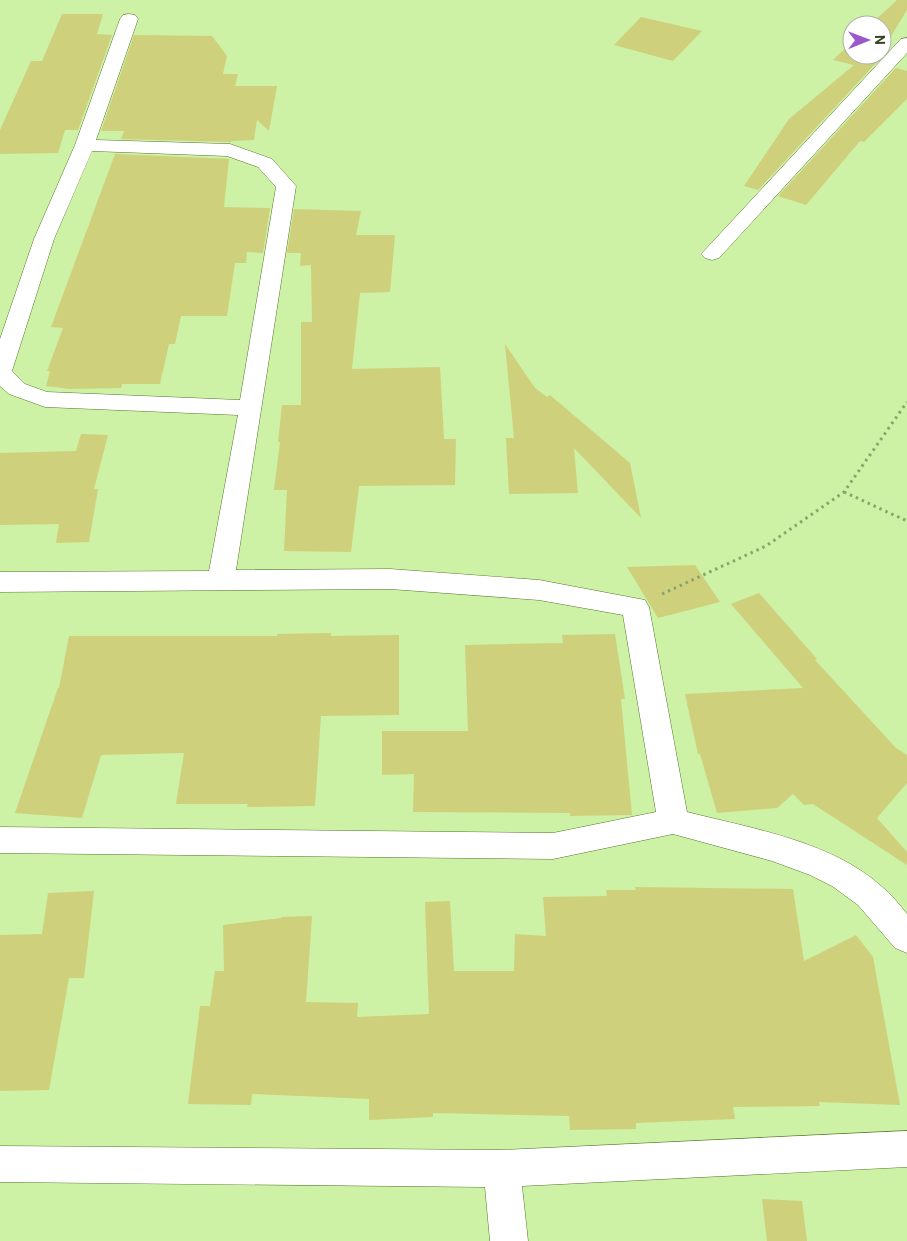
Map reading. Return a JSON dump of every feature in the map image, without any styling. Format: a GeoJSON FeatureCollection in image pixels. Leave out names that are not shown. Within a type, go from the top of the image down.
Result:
{"type":"FeatureCollection","features":[{"type":"Feature","properties":{"kind":"street"},"geometry":{"type":"LineString","coordinates":[[129,19],[86,145],[44,239],[0,373],[17,389],[45,399],[251,408]]}},
{"type":"Feature","properties":{"kind":"street"},"geometry":{"type":"LineString","coordinates":[[712,254],[907,43]]}},
{"type":"Feature","properties":{"kind":"street"},"geometry":{"type":"LineString","coordinates":[[86,145],[230,150],[265,163],[286,186],[251,408],[221,581]]}},
{"type":"Feature","properties":{"kind":"street"},"geometry":{"type":"LineString","coordinates":[[0,582],[390,579],[539,590],[635,607],[673,821]]}},
{"type":"Feature","properties":{"kind":"street"},"geometry":{"type":"LineString","coordinates":[[0,840],[553,846],[673,821],[782,851],[834,870],[865,891],[907,938]]}},
{"type":"Feature","properties":{"kind":"street"},"geometry":{"type":"LineString","coordinates":[[0,1164],[502,1169],[907,1149]]}},
{"type":"Feature","properties":{"kind":"street"},"geometry":{"type":"LineString","coordinates":[[502,1169],[508,1241]]}},
{"type":"Feature","properties":{"kind":"path"},"geometry":{"type":"LineString","coordinates":[[635,607],[766,546],[844,492],[907,402]]}},
{"type":"Feature","properties":{"kind":"path"},"geometry":{"type":"LineString","coordinates":[[844,492],[907,521]]}},
{"type":"Feature","properties":{"kind":"building"},"geometry":{"type":"Polygon","coordinates":[[[897,0],[907,0],[907,10],[892,35],[892,15],[881,15],[897,0]]]}},
{"type":"Feature","properties":{"kind":"building"},"geometry":{"type":"Polygon","coordinates":[[[62,14],[103,14],[97,34],[112,35],[78,130],[65,130],[58,153],[0,154],[0,130],[31,61],[42,61],[62,14]]]}},
{"type":"Feature","properties":{"kind":"building"},"geometry":{"type":"Polygon","coordinates":[[[641,17],[702,31],[673,61],[614,45],[641,17]]]}},
{"type":"Feature","properties":{"kind":"building"},"geometry":{"type":"Polygon","coordinates":[[[134,35],[212,36],[227,56],[223,74],[238,74],[235,86],[277,86],[269,131],[257,120],[254,140],[231,142],[121,139],[124,131],[101,131],[134,35]]]}},
{"type":"Feature","properties":{"kind":"building"},"geometry":{"type":"Polygon","coordinates":[[[842,51],[842,62],[833,60],[842,51]]]}},
{"type":"Feature","properties":{"kind":"building"},"geometry":{"type":"Polygon","coordinates":[[[854,65],[874,65],[758,190],[744,186],[789,119],[854,65]]]}},
{"type":"Feature","properties":{"kind":"building"},"geometry":{"type":"Polygon","coordinates":[[[896,68],[907,71],[907,99],[864,142],[860,141],[806,205],[778,196],[896,68]]]}},
{"type":"Feature","properties":{"kind":"building"},"geometry":{"type":"Polygon","coordinates":[[[115,154],[229,159],[224,207],[270,208],[263,253],[247,252],[246,263],[235,263],[227,316],[181,316],[175,344],[169,344],[160,384],[122,384],[121,388],[69,389],[46,386],[50,371],[47,371],[63,328],[51,327],[115,154]]]}},
{"type":"Feature","properties":{"kind":"building"},"geometry":{"type":"Polygon","coordinates":[[[294,209],[361,211],[356,235],[395,235],[390,292],[360,293],[352,369],[440,367],[444,439],[456,439],[455,485],[359,486],[351,552],[284,551],[287,490],[274,490],[282,405],[301,405],[301,322],[312,322],[311,265],[300,266],[301,253],[287,253],[294,209]]]}},
{"type":"Feature","properties":{"kind":"building"},"geometry":{"type":"Polygon","coordinates":[[[505,344],[535,388],[547,397],[550,395],[630,463],[641,518],[574,448],[578,493],[509,494],[506,438],[514,438],[505,344]]]}},
{"type":"Feature","properties":{"kind":"building"},"geometry":{"type":"Polygon","coordinates":[[[81,434],[108,435],[94,489],[98,489],[89,542],[56,543],[59,524],[0,525],[0,453],[76,451],[81,434]]]}},
{"type":"Feature","properties":{"kind":"building"},"geometry":{"type":"Polygon","coordinates":[[[695,565],[720,602],[658,618],[627,567],[695,565]]]}},
{"type":"Feature","properties":{"kind":"building"},"geometry":{"type":"Polygon","coordinates":[[[759,593],[817,659],[815,660],[896,748],[907,755],[907,783],[877,818],[907,852],[907,865],[813,804],[804,805],[793,794],[777,808],[717,813],[700,754],[698,754],[685,694],[803,688],[731,604],[759,593]]]}},
{"type":"Feature","properties":{"kind":"building"},"geometry":{"type":"Polygon","coordinates":[[[331,633],[331,636],[399,635],[399,715],[321,716],[315,806],[247,807],[248,804],[176,804],[184,753],[101,755],[82,818],[15,813],[59,688],[69,636],[277,636],[277,634],[331,633]]]}},
{"type":"Feature","properties":{"kind":"building"},"geometry":{"type":"Polygon","coordinates":[[[615,634],[625,699],[621,699],[632,815],[570,816],[570,813],[413,812],[414,774],[382,775],[382,731],[468,731],[465,645],[563,643],[562,635],[615,634]]]}},
{"type":"Feature","properties":{"kind":"building"},"geometry":{"type":"Polygon","coordinates":[[[635,887],[793,889],[804,961],[856,935],[873,957],[900,1105],[819,1102],[820,1106],[733,1107],[735,1119],[636,1123],[636,1129],[570,1130],[569,1116],[433,1113],[433,1117],[369,1120],[369,1099],[252,1094],[251,1105],[188,1104],[200,1006],[210,1006],[215,971],[224,971],[223,925],[281,917],[312,916],[306,1002],[358,1003],[357,1017],[429,1014],[425,902],[450,901],[454,971],[514,971],[515,934],[546,936],[543,897],[607,896],[606,890],[636,890],[635,887]]]}},
{"type":"Feature","properties":{"kind":"building"},"geometry":{"type":"Polygon","coordinates":[[[94,891],[84,978],[69,978],[49,1090],[0,1091],[0,935],[42,934],[48,893],[94,891]]]}},
{"type":"Feature","properties":{"kind":"building"},"geometry":{"type":"Polygon","coordinates":[[[762,1199],[802,1201],[807,1241],[767,1241],[762,1199]]]}}]}
